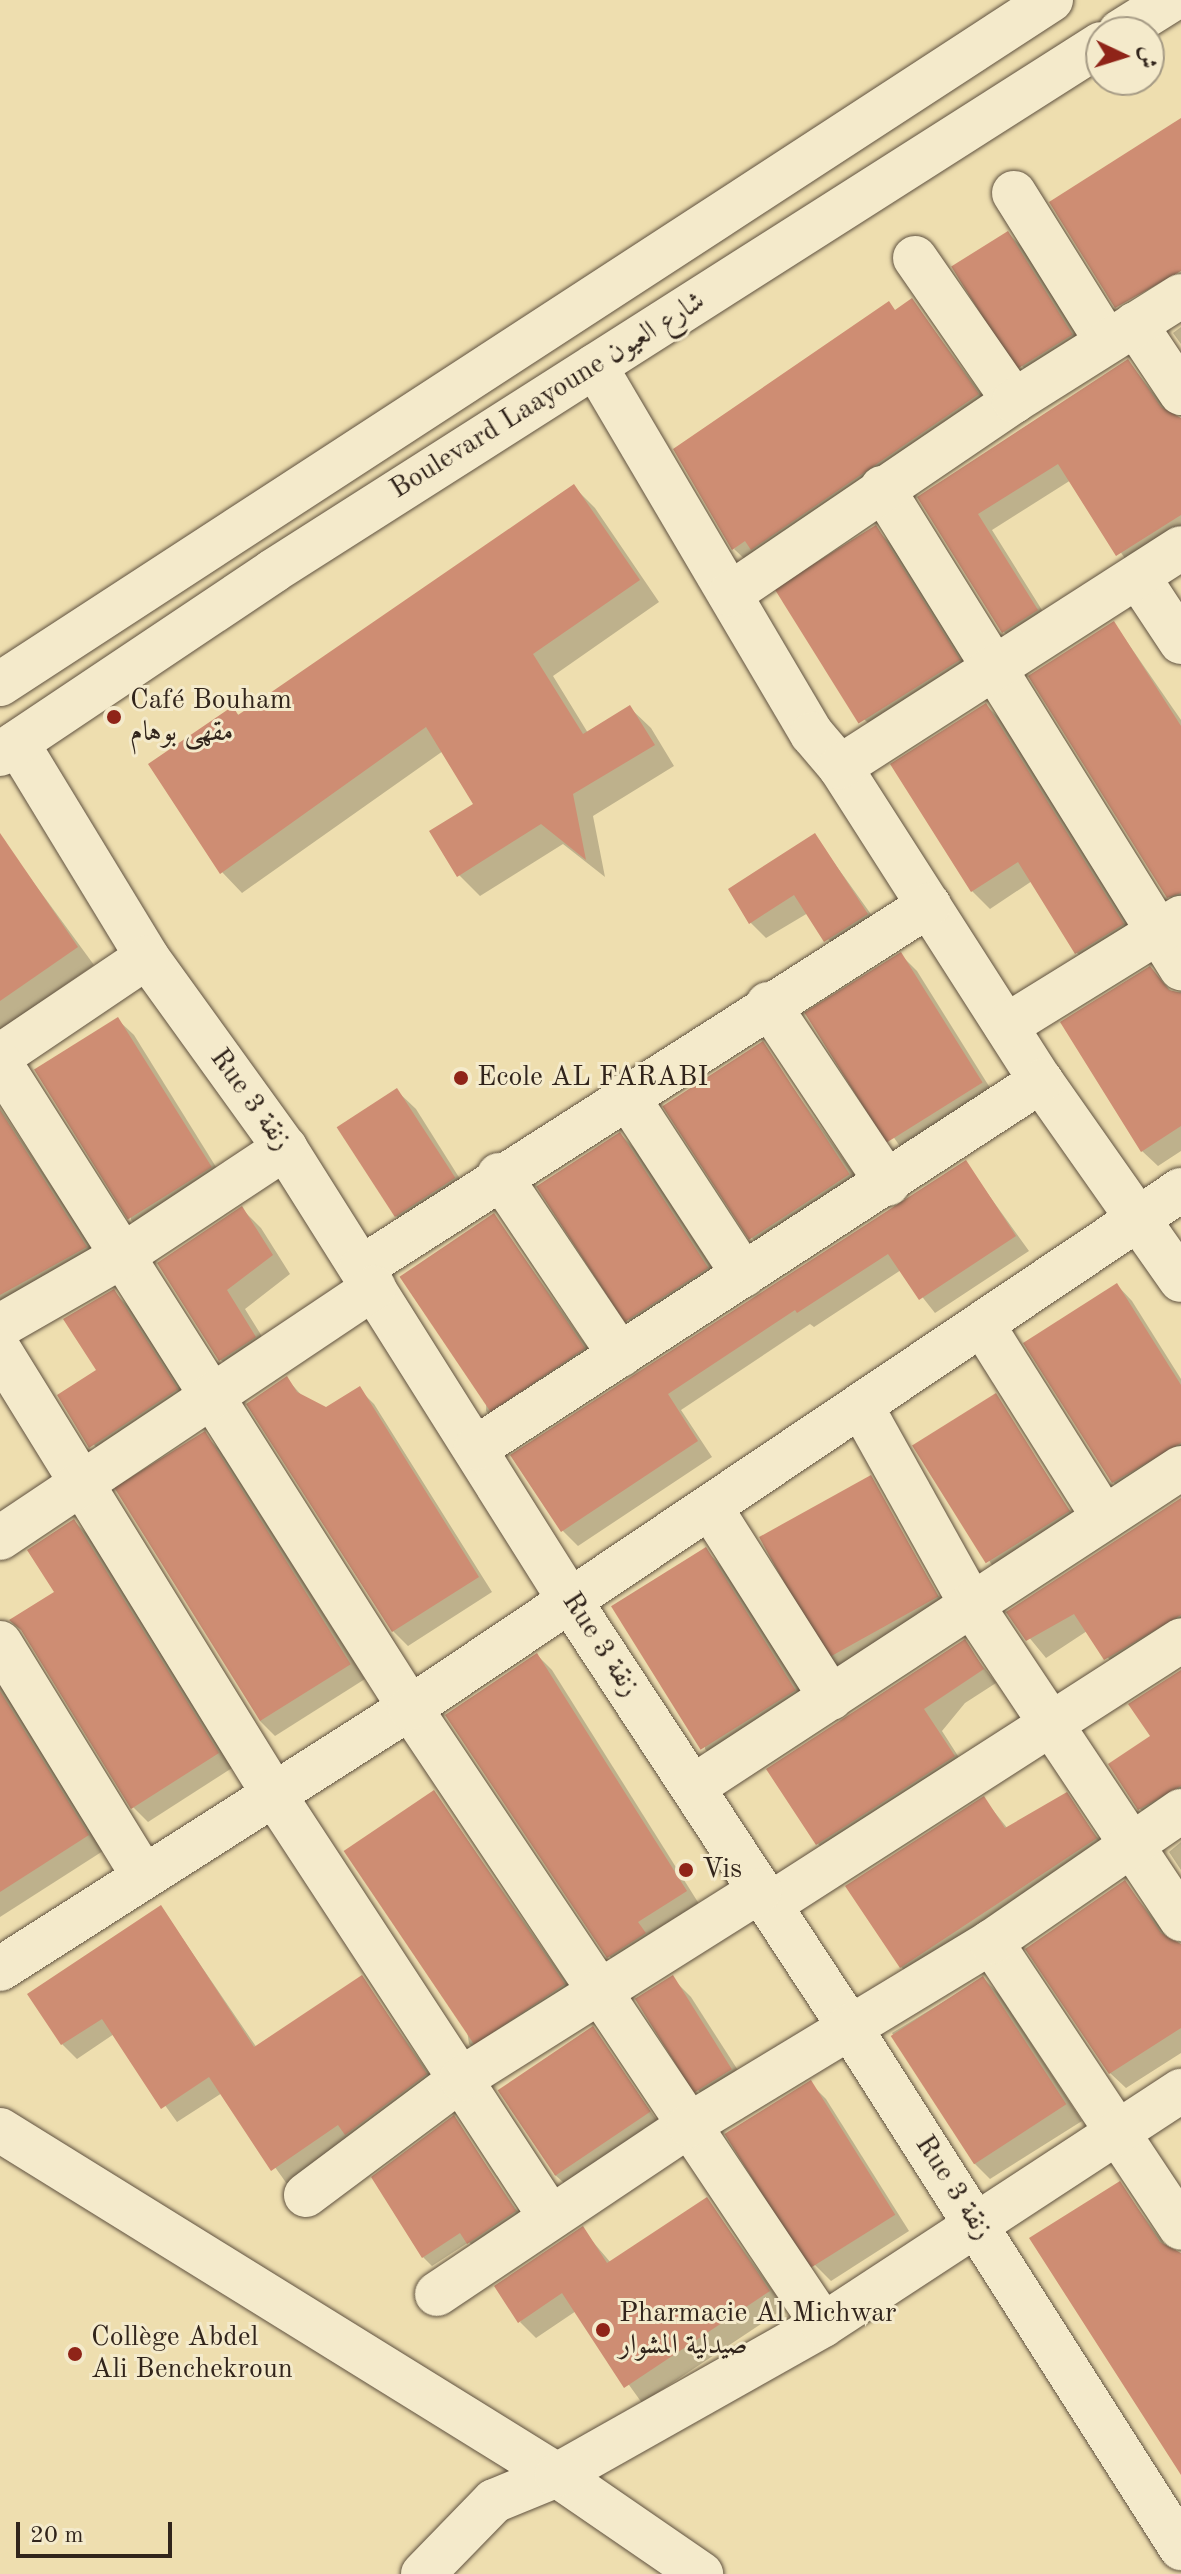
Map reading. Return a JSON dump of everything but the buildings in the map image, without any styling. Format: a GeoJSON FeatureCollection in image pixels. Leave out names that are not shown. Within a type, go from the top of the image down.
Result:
{"type":"FeatureCollection","features":[{"type":"Feature","properties":{"kind":"street","name":"Boulevard Laayoune شارع العيون"},"geometry":{"type":"LineString","coordinates":[[0,684],[1051,0]]}},
{"type":"Feature","properties":{"kind":"street"},"geometry":{"type":"LineString","coordinates":[[1146,16],[1171,0]]}},
{"type":"Feature","properties":{"kind":"street","name":"Boulevard Laayoune شارع العيون"},"geometry":{"type":"LineString","coordinates":[[9,749],[273,571],[1085,54]]}},
{"type":"Feature","properties":{"kind":"street"},"geometry":{"type":"LineString","coordinates":[[1014,193],[1120,332],[1181,393]]}},
{"type":"Feature","properties":{"kind":"street"},"geometry":{"type":"LineString","coordinates":[[915,258],[1014,401]]}},
{"type":"Feature","properties":{"kind":"street"},"geometry":{"type":"LineString","coordinates":[[730,594],[882,488],[1120,332],[1181,296]]}},
{"type":"Feature","properties":{"kind":"street"},"geometry":{"type":"LineString","coordinates":[[595,366],[812,734],[840,767],[1041,1081],[1181,1280]]}},
{"type":"Feature","properties":{"kind":"street"},"geometry":{"type":"LineString","coordinates":[[882,488],[1173,940],[1006,1026]]}},
{"type":"Feature","properties":{"kind":"street"},"geometry":{"type":"LineString","coordinates":[[840,767],[1181,548]]}},
{"type":"Feature","properties":{"kind":"street"},"geometry":{"type":"LineString","coordinates":[[1138,577],[1181,642]]}},
{"type":"Feature","properties":{"kind":"street","name":"Rue 3 زنقة"},"geometry":{"type":"LineString","coordinates":[[9,749],[147,957],[285,1148],[570,1601],[849,2026],[1181,2548]]}},
{"type":"Feature","properties":{"kind":"street"},"geometry":{"type":"LineString","coordinates":[[0,1538],[214,1396],[499,1175],[929,905]]}},
{"type":"Feature","properties":{"kind":"street"},"geometry":{"type":"LineString","coordinates":[[0,1056],[147,957]]}},
{"type":"Feature","properties":{"kind":"street"},"geometry":{"type":"LineString","coordinates":[[768,1004],[888,1184]]}},
{"type":"Feature","properties":{"kind":"street"},"geometry":{"type":"LineString","coordinates":[[0,1063],[410,1708],[823,2325]]}},
{"type":"Feature","properties":{"kind":"street"},"geometry":{"type":"LineString","coordinates":[[476,1448],[888,1184],[1041,1081]]}},
{"type":"Feature","properties":{"kind":"street"},"geometry":{"type":"LineString","coordinates":[[626,1095],[744,1275]]}},
{"type":"Feature","properties":{"kind":"street"},"geometry":{"type":"LineString","coordinates":[[0,1326],[122,1256],[285,1148]]}},
{"type":"Feature","properties":{"kind":"street"},"geometry":{"type":"LineString","coordinates":[[499,1175],[620,1355]]}},
{"type":"Feature","properties":{"kind":"street"},"geometry":{"type":"LineString","coordinates":[[5,1955],[143,1875],[410,1708],[1181,1190]]}},
{"type":"Feature","properties":{"kind":"street"},"geometry":{"type":"LineString","coordinates":[[982,1324],[1104,1518]]}},
{"type":"Feature","properties":{"kind":"street"},"geometry":{"type":"LineString","coordinates":[[0,1351],[80,1486],[273,1793],[549,2215]]}},
{"type":"Feature","properties":{"kind":"street"},"geometry":{"type":"LineString","coordinates":[[861,1406],[971,1604],[1052,1720],[1181,1919]]}},
{"type":"Feature","properties":{"kind":"street"},"geometry":{"type":"LineString","coordinates":[[693,1787],[1181,1468]]}},
{"type":"Feature","properties":{"kind":"street"},"geometry":{"type":"LineString","coordinates":[[710,1507],[831,1698]]}},
{"type":"Feature","properties":{"kind":"street"},"geometry":{"type":"LineString","coordinates":[[306,2195],[461,2079],[764,1898],[1181,1640]]}},
{"type":"Feature","properties":{"kind":"street"},"geometry":{"type":"LineString","coordinates":[[0,1643],[143,1875]]}},
{"type":"Feature","properties":{"kind":"street"},"geometry":{"type":"LineString","coordinates":[[437,2294],[549,2215],[689,2125],[991,1942],[1181,1811]]}},
{"type":"Feature","properties":{"kind":"street"},"geometry":{"type":"LineString","coordinates":[[991,1942],[1181,2228]]}},
{"type":"Feature","properties":{"kind":"street"},"geometry":{"type":"LineString","coordinates":[[423,2574],[494,2501],[557,2475],[823,2325],[978,2227],[1181,2091]]}},
{"type":"Feature","properties":{"kind":"street"},"geometry":{"type":"LineString","coordinates":[[0,2130],[557,2475],[701,2574]]}},
{"type":"Feature","properties":{"kind":"place","name":"Café Bouham مقهى بوهام"},"geometry":{"type":"Point","coordinates":[114,717]}},
{"type":"Feature","properties":{"kind":"place","name":"Ecole AL FARABI"},"geometry":{"type":"Point","coordinates":[461,1078]}},
{"type":"Feature","properties":{"kind":"place","name":"Vis"},"geometry":{"type":"Point","coordinates":[686,1870]}},
{"type":"Feature","properties":{"kind":"place","name":"Pharmacie Al Michwar صيدلية المشوار"},"geometry":{"type":"Point","coordinates":[603,2330]}},
{"type":"Feature","properties":{"kind":"place","name":"Collège Abdel Ali Benchekroun"},"geometry":{"type":"Point","coordinates":[75,2354]}}]}
